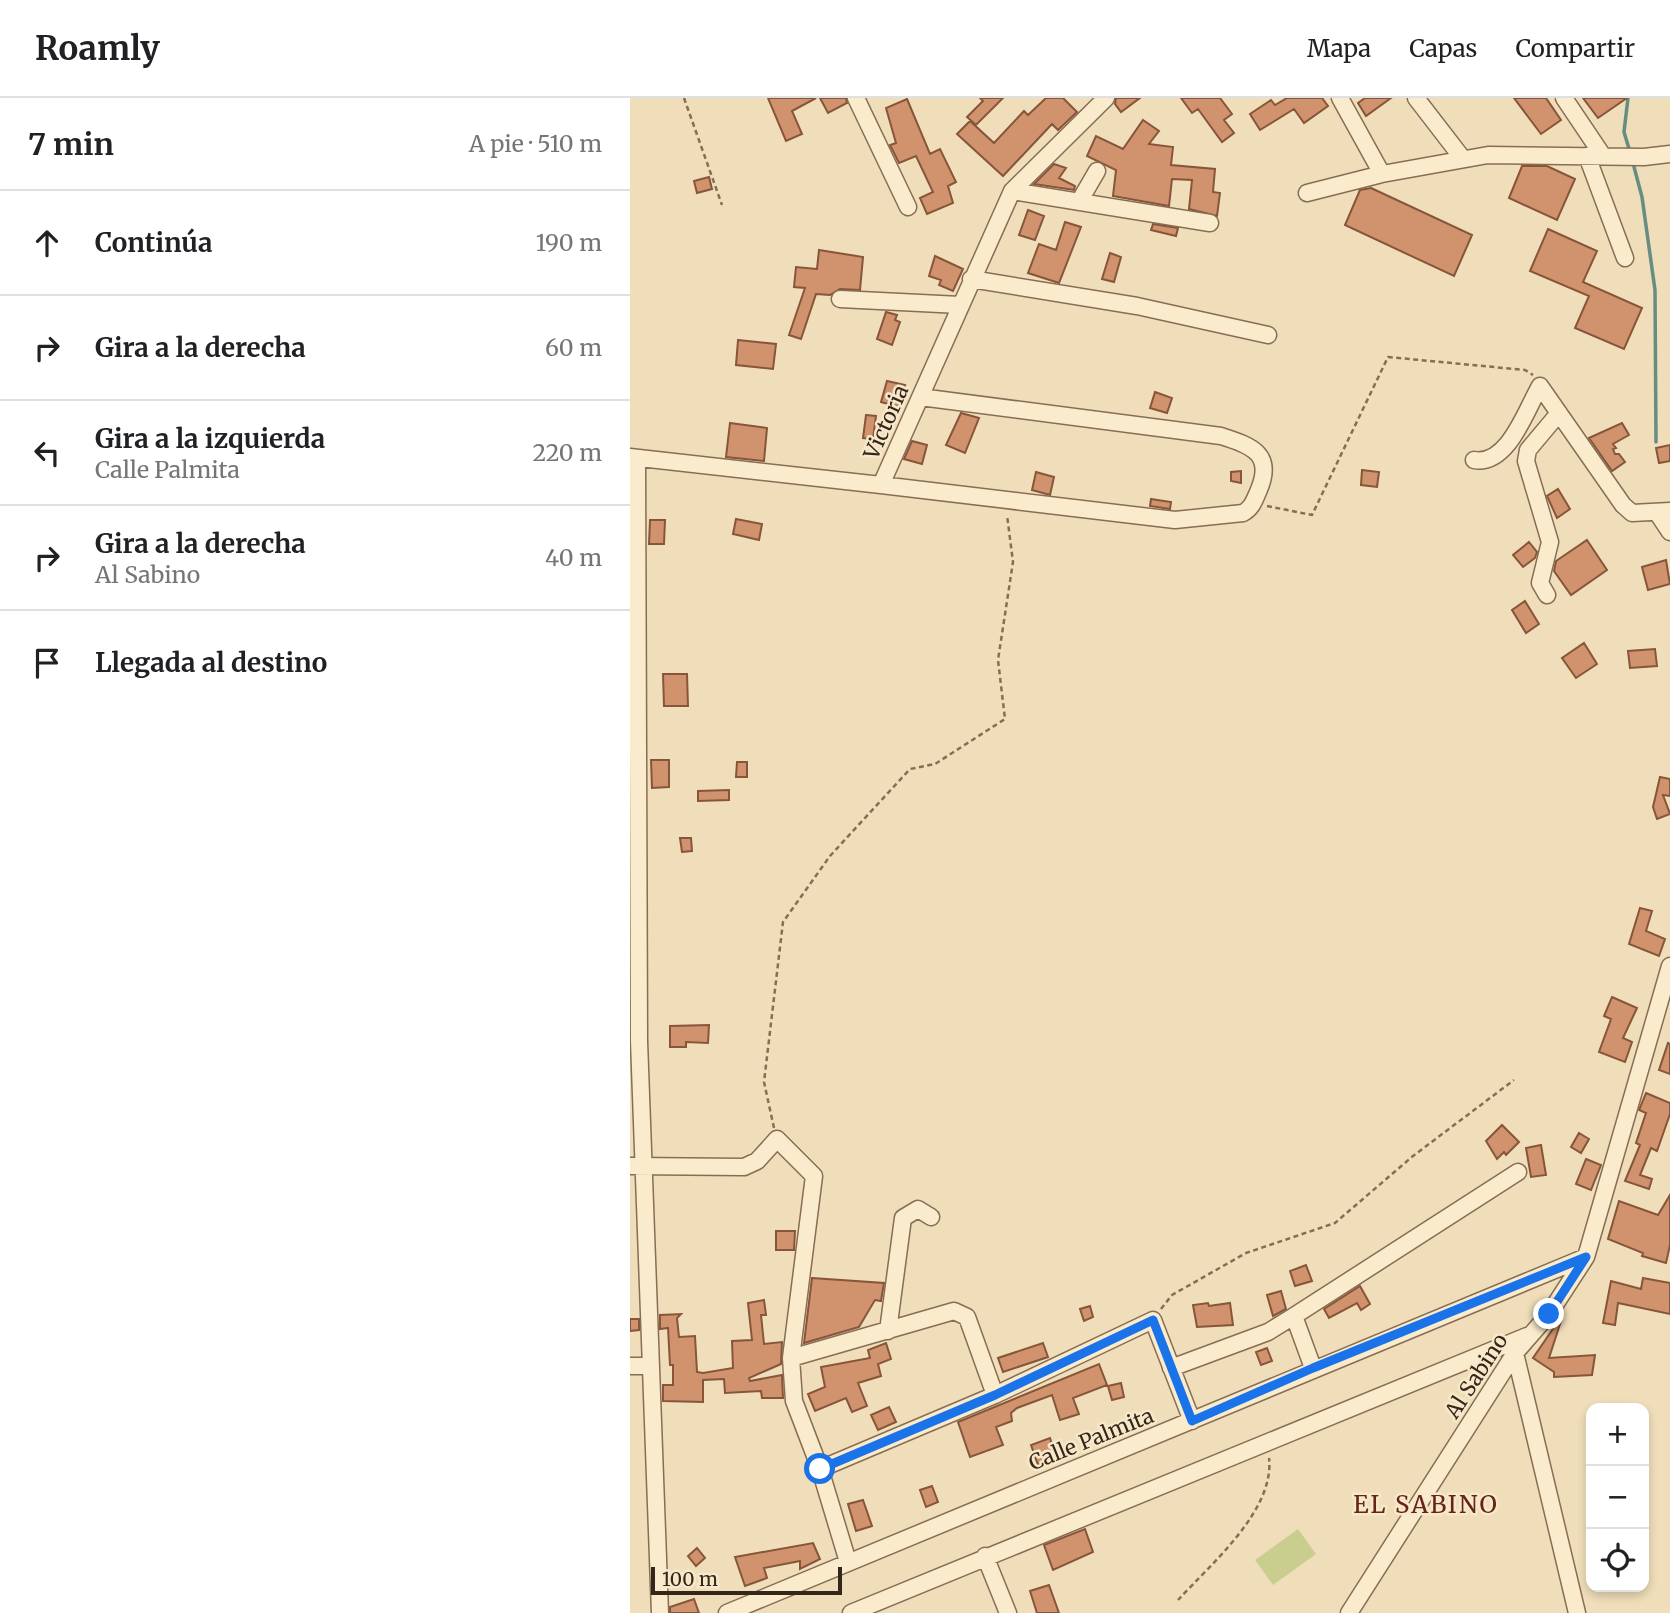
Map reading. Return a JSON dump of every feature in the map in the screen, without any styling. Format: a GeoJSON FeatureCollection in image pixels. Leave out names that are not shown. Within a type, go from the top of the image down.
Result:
{"type":"FeatureCollection","features":[{"type":"Feature","properties":{"kind":"street"},"geometry":{"type":"LineString","coordinates":[[856,98],[908,207]]}},
{"type":"Feature","properties":{"kind":"street"},"geometry":{"type":"LineString","coordinates":[[1012,191],[1106,98]]}},
{"type":"Feature","properties":{"kind":"street"},"geometry":{"type":"LineString","coordinates":[[1340,98],[1382,174]]}},
{"type":"Feature","properties":{"kind":"street"},"geometry":{"type":"LineString","coordinates":[[1416,98],[1463,159]]}},
{"type":"Feature","properties":{"kind":"street"},"geometry":{"type":"LineString","coordinates":[[1564,98],[1595,156],[1625,258]]}},
{"type":"Feature","properties":{"kind":"street"},"geometry":{"type":"LineString","coordinates":[[1307,193],[1382,174],[1488,155],[1644,157],[1670,154]]}},
{"type":"Feature","properties":{"kind":"street"},"geometry":{"type":"LineString","coordinates":[[1079,202],[1097,171]]}},
{"type":"Feature","properties":{"kind":"street"},"geometry":{"type":"LineString","coordinates":[[1012,191],[1210,223]]}},
{"type":"Feature","properties":{"kind":"street","name":"Victoria"},"geometry":{"type":"LineString","coordinates":[[634,457],[881,485],[1012,191]]}},
{"type":"Feature","properties":{"kind":"street"},"geometry":{"type":"LineString","coordinates":[[971,278],[1137,306],[1268,335]]}},
{"type":"Feature","properties":{"kind":"street"},"geometry":{"type":"LineString","coordinates":[[840,299],[960,305]]}},
{"type":"Feature","properties":{"kind":"street"},"geometry":{"type":"LineString","coordinates":[[1474,460],[1484,462],[1495,456],[1510,440],[1540,386],[1623,505],[1632,513],[1664,512],[1670,532]]}},
{"type":"Feature","properties":{"kind":"street"},"geometry":{"type":"LineString","coordinates":[[881,485],[1005,502],[1175,520],[1242,513],[1253,503],[1265,468],[1261,456],[1249,445],[1221,436],[920,397]]}},
{"type":"Feature","properties":{"kind":"street"},"geometry":{"type":"LineString","coordinates":[[1547,595],[1540,583],[1550,542],[1526,461],[1528,450],[1559,413]]}},
{"type":"Feature","properties":{"kind":"street"},"geometry":{"type":"LineString","coordinates":[[634,457],[633,888],[636,1166],[649,1366],[660,1613]]}},
{"type":"Feature","properties":{"kind":"street","name":"Al Sabino"},"geometry":{"type":"LineString","coordinates":[[1349,1613],[1515,1353],[1527,1336],[1549,1314],[1586,1257],[1666,995],[1670,966]]}},
{"type":"Feature","properties":{"kind":"street"},"geometry":{"type":"LineString","coordinates":[[636,1166],[744,1167],[762,1156],[777,1139],[814,1176],[791,1358],[794,1401],[820,1469],[848,1562]]}},
{"type":"Feature","properties":{"kind":"street"},"geometry":{"type":"LineString","coordinates":[[1171,1368],[1268,1332],[1518,1171]]}},
{"type":"Feature","properties":{"kind":"street"},"geometry":{"type":"LineString","coordinates":[[888,1331],[903,1218],[918,1209],[931,1217]]}},
{"type":"Feature","properties":{"kind":"street","name":"Calle Palmita"},"geometry":{"type":"LineString","coordinates":[[727,1613],[1586,1257]]}},
{"type":"Feature","properties":{"kind":"street"},"geometry":{"type":"LineString","coordinates":[[791,1358],[954,1311],[962,1312],[967,1317],[995,1395]]}},
{"type":"Feature","properties":{"kind":"street"},"geometry":{"type":"LineString","coordinates":[[1294,1315],[1313,1368]]}},
{"type":"Feature","properties":{"kind":"street"},"geometry":{"type":"LineString","coordinates":[[820,1469],[995,1395],[1153,1320],[1192,1421]]}},
{"type":"Feature","properties":{"kind":"street"},"geometry":{"type":"LineString","coordinates":[[851,1613],[1527,1336]]}},
{"type":"Feature","properties":{"kind":"street"},"geometry":{"type":"LineString","coordinates":[[1515,1353],[1577,1613]]}},
{"type":"Feature","properties":{"kind":"street"},"geometry":{"type":"LineString","coordinates":[[630,1366],[649,1366]]}},
{"type":"Feature","properties":{"kind":"street"},"geometry":{"type":"LineString","coordinates":[[985,1556],[1008,1613]]}},
{"type":"Feature","properties":{"kind":"path"},"geometry":{"type":"LineString","coordinates":[[684,98],[722,205]]}},
{"type":"Feature","properties":{"kind":"path"},"geometry":{"type":"LineString","coordinates":[[1253,503],[1311,515],[1388,357],[1525,370],[1535,377],[1540,386]]}},
{"type":"Feature","properties":{"kind":"path"},"geometry":{"type":"LineString","coordinates":[[777,1139],[764,1082],[783,922],[830,856],[909,769],[935,764],[1005,719],[998,660],[1013,562],[1005,502]]}},
{"type":"Feature","properties":{"kind":"path"},"geometry":{"type":"LineString","coordinates":[[1153,1320],[1172,1295],[1247,1253],[1335,1223],[1413,1156],[1514,1080]]}},
{"type":"Feature","properties":{"kind":"path"},"geometry":{"type":"LineString","coordinates":[[1178,1600],[1250,1521],[1271,1475],[1268,1441]]}},
{"type":"Feature","properties":{"kind":"green space"},"geometry":{"type":"Polygon","coordinates":[[[1298,1529],[1316,1554],[1273,1585],[1255,1560],[1298,1529]]]}},
{"type":"Feature","properties":{"kind":"building"},"geometry":{"type":"Polygon","coordinates":[[[768,98],[816,98],[792,111],[802,134],[786,141],[768,98]]]}},
{"type":"Feature","properties":{"kind":"building"},"geometry":{"type":"Polygon","coordinates":[[[820,98],[846,98],[847,103],[828,113],[820,98]]]}},
{"type":"Feature","properties":{"kind":"building"},"geometry":{"type":"Polygon","coordinates":[[[980,98],[1003,98],[976,125],[967,117],[983,101],[980,98]]]}},
{"type":"Feature","properties":{"kind":"building"},"geometry":{"type":"Polygon","coordinates":[[[1046,98],[1063,98],[1077,112],[1058,130],[1052,124],[1003,176],[957,134],[970,121],[994,143],[1024,111],[1028,115],[1046,98]]]}},
{"type":"Feature","properties":{"kind":"building"},"geometry":{"type":"Polygon","coordinates":[[[1116,98],[1140,98],[1121,112],[1115,104],[1116,98]]]}},
{"type":"Feature","properties":{"kind":"building"},"geometry":{"type":"Polygon","coordinates":[[[1181,98],[1220,98],[1232,114],[1224,120],[1234,133],[1222,142],[1198,109],[1192,113],[1181,98]]]}},
{"type":"Feature","properties":{"kind":"building"},"geometry":{"type":"Polygon","coordinates":[[[1287,98],[1322,98],[1328,106],[1304,123],[1294,109],[1260,130],[1250,114],[1271,100],[1275,105],[1287,98]]]}},
{"type":"Feature","properties":{"kind":"building"},"geometry":{"type":"Polygon","coordinates":[[[1365,98],[1391,98],[1366,116],[1358,103],[1365,98]]]}},
{"type":"Feature","properties":{"kind":"building"},"geometry":{"type":"Polygon","coordinates":[[[1514,98],[1546,98],[1561,120],[1541,134],[1514,98]]]}},
{"type":"Feature","properties":{"kind":"building"},"geometry":{"type":"Polygon","coordinates":[[[1583,98],[1627,98],[1598,118],[1583,98]]]}},
{"type":"Feature","properties":{"kind":"building"},"geometry":{"type":"Polygon","coordinates":[[[907,99],[930,154],[940,149],[956,182],[948,186],[953,203],[927,214],[920,198],[933,192],[916,156],[899,163],[890,145],[896,143],[886,108],[907,99]]]}},
{"type":"Feature","properties":{"kind":"building"},"geometry":{"type":"Polygon","coordinates":[[[1143,120],[1159,131],[1149,144],[1173,147],[1171,165],[1215,169],[1213,192],[1220,193],[1217,216],[1189,209],[1192,180],[1172,179],[1169,206],[1113,196],[1116,170],[1087,156],[1096,136],[1123,149],[1143,120]]]}},
{"type":"Feature","properties":{"kind":"building"},"geometry":{"type":"Polygon","coordinates":[[[1054,164],[1066,168],[1059,178],[1075,186],[1074,190],[1034,184],[1054,164]]]}},
{"type":"Feature","properties":{"kind":"building"},"geometry":{"type":"Polygon","coordinates":[[[1522,166],[1547,166],[1575,179],[1557,220],[1509,198],[1522,166]]]}},
{"type":"Feature","properties":{"kind":"building"},"geometry":{"type":"Polygon","coordinates":[[[709,177],[712,189],[697,193],[694,181],[709,177]]]}},
{"type":"Feature","properties":{"kind":"building"},"geometry":{"type":"Polygon","coordinates":[[[1371,188],[1472,235],[1454,276],[1345,225],[1360,190],[1371,188]]]}},
{"type":"Feature","properties":{"kind":"building"},"geometry":{"type":"Polygon","coordinates":[[[1028,210],[1044,216],[1035,240],[1019,235],[1028,210]]]}},
{"type":"Feature","properties":{"kind":"building"},"geometry":{"type":"Polygon","coordinates":[[[1065,222],[1081,227],[1059,283],[1028,273],[1039,244],[1056,250],[1065,222]]]}},
{"type":"Feature","properties":{"kind":"building"},"geometry":{"type":"Polygon","coordinates":[[[1153,224],[1178,228],[1176,236],[1151,230],[1153,224]]]}},
{"type":"Feature","properties":{"kind":"building"},"geometry":{"type":"Polygon","coordinates":[[[1548,229],[1597,251],[1583,282],[1642,308],[1624,349],[1575,328],[1589,296],[1530,271],[1548,229]]]}},
{"type":"Feature","properties":{"kind":"building"},"geometry":{"type":"Polygon","coordinates":[[[819,250],[863,257],[860,290],[840,289],[830,295],[816,294],[801,339],[789,335],[805,288],[794,287],[796,267],[817,269],[819,250]]]}},
{"type":"Feature","properties":{"kind":"building"},"geometry":{"type":"Polygon","coordinates":[[[1110,253],[1121,257],[1114,282],[1102,279],[1110,253]]]}},
{"type":"Feature","properties":{"kind":"building"},"geometry":{"type":"Polygon","coordinates":[[[935,256],[963,269],[953,291],[939,285],[941,280],[929,276],[935,256]]]}},
{"type":"Feature","properties":{"kind":"building"},"geometry":{"type":"Polygon","coordinates":[[[886,312],[897,315],[895,320],[900,322],[892,345],[877,339],[886,312]]]}},
{"type":"Feature","properties":{"kind":"building"},"geometry":{"type":"Polygon","coordinates":[[[738,340],[776,344],[773,369],[736,365],[738,340]]]}},
{"type":"Feature","properties":{"kind":"building"},"geometry":{"type":"Polygon","coordinates":[[[887,381],[905,385],[899,407],[881,402],[887,381]]]}},
{"type":"Feature","properties":{"kind":"building"},"geometry":{"type":"Polygon","coordinates":[[[1155,392],[1172,398],[1167,413],[1150,408],[1155,392]]]}},
{"type":"Feature","properties":{"kind":"building"},"geometry":{"type":"Polygon","coordinates":[[[961,413],[979,418],[965,453],[946,445],[961,413]]]}},
{"type":"Feature","properties":{"kind":"building"},"geometry":{"type":"Polygon","coordinates":[[[866,415],[876,416],[873,439],[863,438],[866,415]]]}},
{"type":"Feature","properties":{"kind":"building"},"geometry":{"type":"Polygon","coordinates":[[[730,423],[767,428],[764,461],[726,457],[730,423]]]}},
{"type":"Feature","properties":{"kind":"building"},"geometry":{"type":"Polygon","coordinates":[[[1622,423],[1629,435],[1613,444],[1616,448],[1613,449],[1625,462],[1612,471],[1589,438],[1622,423]]]}},
{"type":"Feature","properties":{"kind":"building"},"geometry":{"type":"Polygon","coordinates":[[[912,441],[927,445],[922,464],[904,459],[912,441]]]}},
{"type":"Feature","properties":{"kind":"building"},"geometry":{"type":"Polygon","coordinates":[[[1670,445],[1670,461],[1659,463],[1656,448],[1670,445]]]}},
{"type":"Feature","properties":{"kind":"building"},"geometry":{"type":"Polygon","coordinates":[[[1362,470],[1379,472],[1377,487],[1361,485],[1362,470]]]}},
{"type":"Feature","properties":{"kind":"building"},"geometry":{"type":"Polygon","coordinates":[[[1241,471],[1241,483],[1231,481],[1231,472],[1241,471]]]}},
{"type":"Feature","properties":{"kind":"building"},"geometry":{"type":"Polygon","coordinates":[[[1036,472],[1054,477],[1050,495],[1032,490],[1036,472]]]}},
{"type":"Feature","properties":{"kind":"building"},"geometry":{"type":"Polygon","coordinates":[[[1558,489],[1570,509],[1557,518],[1547,496],[1558,489]]]}},
{"type":"Feature","properties":{"kind":"building"},"geometry":{"type":"Polygon","coordinates":[[[1151,499],[1171,502],[1170,509],[1150,506],[1151,499]]]}},
{"type":"Feature","properties":{"kind":"building"},"geometry":{"type":"Polygon","coordinates":[[[736,519],[762,524],[759,540],[733,534],[736,519]]]}},
{"type":"Feature","properties":{"kind":"building"},"geometry":{"type":"Polygon","coordinates":[[[650,520],[665,520],[664,544],[649,544],[650,520]]]}},
{"type":"Feature","properties":{"kind":"building"},"geometry":{"type":"Polygon","coordinates":[[[1587,540],[1607,570],[1571,595],[1554,571],[1556,561],[1587,540]]]}},
{"type":"Feature","properties":{"kind":"building"},"geometry":{"type":"Polygon","coordinates":[[[1529,542],[1537,552],[1535,558],[1523,567],[1513,555],[1529,542]]]}},
{"type":"Feature","properties":{"kind":"building"},"geometry":{"type":"Polygon","coordinates":[[[1666,560],[1670,584],[1648,590],[1642,567],[1666,560]]]}},
{"type":"Feature","properties":{"kind":"building"},"geometry":{"type":"Polygon","coordinates":[[[1525,601],[1539,624],[1526,633],[1512,610],[1525,601]]]}},
{"type":"Feature","properties":{"kind":"building"},"geometry":{"type":"Polygon","coordinates":[[[1584,643],[1597,664],[1576,678],[1562,658],[1584,643]]]}},
{"type":"Feature","properties":{"kind":"building"},"geometry":{"type":"Polygon","coordinates":[[[1655,649],[1657,666],[1630,668],[1628,651],[1655,649]]]}},
{"type":"Feature","properties":{"kind":"building"},"geometry":{"type":"Polygon","coordinates":[[[663,674],[687,674],[688,706],[664,706],[663,674]]]}},
{"type":"Feature","properties":{"kind":"building"},"geometry":{"type":"Polygon","coordinates":[[[651,760],[669,760],[669,787],[652,788],[651,760]]]}},
{"type":"Feature","properties":{"kind":"building"},"geometry":{"type":"Polygon","coordinates":[[[737,762],[747,762],[747,777],[736,777],[737,762]]]}},
{"type":"Feature","properties":{"kind":"building"},"geometry":{"type":"Polygon","coordinates":[[[1660,777],[1670,779],[1670,796],[1663,795],[1670,814],[1657,819],[1653,807],[1660,777]]]}},
{"type":"Feature","properties":{"kind":"building"},"geometry":{"type":"Polygon","coordinates":[[[729,790],[729,800],[698,801],[698,791],[729,790]]]}},
{"type":"Feature","properties":{"kind":"building"},"geometry":{"type":"Polygon","coordinates":[[[680,838],[691,838],[692,851],[682,852],[680,838]]]}},
{"type":"Feature","properties":{"kind":"building"},"geometry":{"type":"Polygon","coordinates":[[[1640,908],[1652,911],[1646,931],[1665,939],[1659,956],[1629,944],[1640,908]]]}},
{"type":"Feature","properties":{"kind":"building"},"geometry":{"type":"Polygon","coordinates":[[[1612,997],[1637,1008],[1623,1038],[1632,1042],[1625,1062],[1599,1052],[1611,1019],[1604,1016],[1612,997]]]}},
{"type":"Feature","properties":{"kind":"building"},"geometry":{"type":"Polygon","coordinates":[[[709,1025],[708,1043],[686,1042],[686,1047],[670,1047],[670,1026],[709,1025]]]}},
{"type":"Feature","properties":{"kind":"building"},"geometry":{"type":"Polygon","coordinates":[[[1668,1043],[1670,1044],[1670,1074],[1659,1070],[1668,1043]]]}},
{"type":"Feature","properties":{"kind":"building"},"geometry":{"type":"Polygon","coordinates":[[[1646,1093],[1670,1103],[1670,1114],[1657,1151],[1651,1148],[1640,1175],[1652,1179],[1649,1189],[1625,1181],[1640,1145],[1636,1143],[1646,1113],[1639,1110],[1646,1093]]]}},
{"type":"Feature","properties":{"kind":"building"},"geometry":{"type":"Polygon","coordinates":[[[1502,1125],[1519,1142],[1506,1155],[1504,1152],[1497,1159],[1486,1141],[1502,1125]]]}},
{"type":"Feature","properties":{"kind":"building"},"geometry":{"type":"Polygon","coordinates":[[[1579,1133],[1589,1139],[1581,1153],[1571,1147],[1579,1133]]]}},
{"type":"Feature","properties":{"kind":"building"},"geometry":{"type":"Polygon","coordinates":[[[1541,1145],[1546,1175],[1531,1177],[1526,1148],[1541,1145]]]}},
{"type":"Feature","properties":{"kind":"building"},"geometry":{"type":"Polygon","coordinates":[[[1586,1159],[1601,1165],[1591,1190],[1576,1184],[1586,1159]]]}},
{"type":"Feature","properties":{"kind":"building"},"geometry":{"type":"Polygon","coordinates":[[[1670,1195],[1670,1245],[1666,1263],[1642,1256],[1643,1253],[1608,1239],[1619,1201],[1658,1215],[1670,1195]]]}},
{"type":"Feature","properties":{"kind":"building"},"geometry":{"type":"Polygon","coordinates":[[[776,1231],[795,1231],[794,1250],[776,1250],[776,1231]]]}},
{"type":"Feature","properties":{"kind":"building"},"geometry":{"type":"Polygon","coordinates":[[[1306,1265],[1312,1281],[1295,1286],[1290,1271],[1306,1265]]]}},
{"type":"Feature","properties":{"kind":"building"},"geometry":{"type":"Polygon","coordinates":[[[812,1278],[884,1283],[881,1301],[875,1300],[859,1327],[804,1343],[812,1278]]]}},
{"type":"Feature","properties":{"kind":"building"},"geometry":{"type":"Polygon","coordinates":[[[1643,1278],[1670,1283],[1670,1314],[1618,1303],[1615,1325],[1603,1323],[1611,1281],[1641,1289],[1643,1278]]]}},
{"type":"Feature","properties":{"kind":"building"},"geometry":{"type":"Polygon","coordinates":[[[1360,1286],[1370,1304],[1361,1310],[1357,1303],[1329,1318],[1324,1309],[1360,1286]]]}},
{"type":"Feature","properties":{"kind":"building"},"geometry":{"type":"Polygon","coordinates":[[[1281,1291],[1286,1309],[1273,1316],[1267,1295],[1281,1291]]]}},
{"type":"Feature","properties":{"kind":"building"},"geometry":{"type":"Polygon","coordinates":[[[764,1300],[766,1315],[761,1315],[764,1344],[782,1342],[781,1364],[749,1378],[750,1381],[782,1375],[783,1398],[762,1398],[761,1391],[725,1393],[724,1379],[703,1380],[703,1402],[663,1401],[663,1385],[673,1385],[673,1365],[670,1365],[668,1328],[660,1329],[660,1315],[681,1314],[677,1318],[679,1337],[695,1336],[697,1372],[703,1373],[733,1368],[732,1341],[752,1340],[748,1303],[764,1300]]]}},
{"type":"Feature","properties":{"kind":"building"},"geometry":{"type":"Polygon","coordinates":[[[1208,1303],[1209,1306],[1230,1303],[1233,1325],[1197,1327],[1193,1305],[1208,1303]]]}},
{"type":"Feature","properties":{"kind":"building"},"geometry":{"type":"Polygon","coordinates":[[[1090,1306],[1093,1317],[1084,1321],[1080,1309],[1090,1306]]]}},
{"type":"Feature","properties":{"kind":"building"},"geometry":{"type":"Polygon","coordinates":[[[630,1319],[639,1319],[639,1330],[630,1331],[630,1319]]]}},
{"type":"Feature","properties":{"kind":"building"},"geometry":{"type":"Polygon","coordinates":[[[1559,1320],[1561,1321],[1549,1358],[1595,1355],[1592,1375],[1554,1377],[1554,1372],[1533,1358],[1559,1320]]]}},
{"type":"Feature","properties":{"kind":"building"},"geometry":{"type":"Polygon","coordinates":[[[886,1343],[891,1359],[878,1364],[881,1376],[858,1383],[867,1406],[852,1412],[846,1398],[815,1411],[808,1394],[825,1387],[821,1367],[870,1358],[868,1350],[886,1343]]]}},
{"type":"Feature","properties":{"kind":"building"},"geometry":{"type":"Polygon","coordinates":[[[1043,1343],[1048,1357],[1003,1372],[998,1358],[1043,1343]]]}},
{"type":"Feature","properties":{"kind":"building"},"geometry":{"type":"Polygon","coordinates":[[[1267,1348],[1272,1361],[1261,1365],[1256,1352],[1267,1348]]]}},
{"type":"Feature","properties":{"kind":"building"},"geometry":{"type":"Polygon","coordinates":[[[1099,1364],[1107,1385],[1073,1398],[1079,1414],[1060,1420],[1052,1395],[1017,1408],[1011,1413],[1012,1421],[996,1427],[1003,1445],[970,1457],[958,1422],[1099,1364]]]}},
{"type":"Feature","properties":{"kind":"building"},"geometry":{"type":"Polygon","coordinates":[[[1121,1383],[1124,1397],[1112,1400],[1108,1386],[1121,1383]]]}},
{"type":"Feature","properties":{"kind":"building"},"geometry":{"type":"Polygon","coordinates":[[[889,1407],[896,1422],[878,1430],[871,1415],[889,1407]]]}},
{"type":"Feature","properties":{"kind":"building"},"geometry":{"type":"Polygon","coordinates":[[[1050,1438],[1056,1458],[1038,1465],[1031,1445],[1050,1438]]]}},
{"type":"Feature","properties":{"kind":"building"},"geometry":{"type":"Polygon","coordinates":[[[932,1486],[938,1502],[926,1507],[920,1490],[932,1486]]]}},
{"type":"Feature","properties":{"kind":"building"},"geometry":{"type":"Polygon","coordinates":[[[863,1500],[872,1526],[856,1531],[848,1504],[863,1500]]]}},
{"type":"Feature","properties":{"kind":"building"},"geometry":{"type":"Polygon","coordinates":[[[1085,1529],[1093,1552],[1053,1570],[1044,1545],[1085,1529]]]}},
{"type":"Feature","properties":{"kind":"building"},"geometry":{"type":"Polygon","coordinates":[[[813,1543],[820,1559],[800,1569],[800,1561],[764,1568],[767,1578],[745,1586],[735,1557],[813,1543]]]}},
{"type":"Feature","properties":{"kind":"building"},"geometry":{"type":"Polygon","coordinates":[[[697,1548],[705,1558],[696,1566],[688,1556],[697,1548]]]}},
{"type":"Feature","properties":{"kind":"building"},"geometry":{"type":"Polygon","coordinates":[[[1049,1585],[1059,1613],[1037,1613],[1030,1591],[1049,1585]]]}},
{"type":"Feature","properties":{"kind":"building"},"geometry":{"type":"Polygon","coordinates":[[[694,1599],[699,1613],[670,1613],[670,1607],[694,1599]]]}},
{"type":"Feature","properties":{"kind":"waterway"},"geometry":{"type":"LineString","coordinates":[[1628,98],[1624,132],[1630,152]]}},
{"type":"Feature","properties":{"kind":"waterway"},"geometry":{"type":"LineString","coordinates":[[1633,163],[1642,197],[1655,290],[1656,442]]}},
{"type":"Feature","properties":{"kind":"district","name":"EL SABINO"},"geometry":{"type":"Point","coordinates":[1426,1504]}},
{"type":"Feature","properties":{"kind":"route"},"geometry":{"type":"LineString","coordinates":[[820,1469],[995,1395],[1153,1320],[1192,1421],[1313,1368],[1586,1257],[1549,1314]]}}]}
